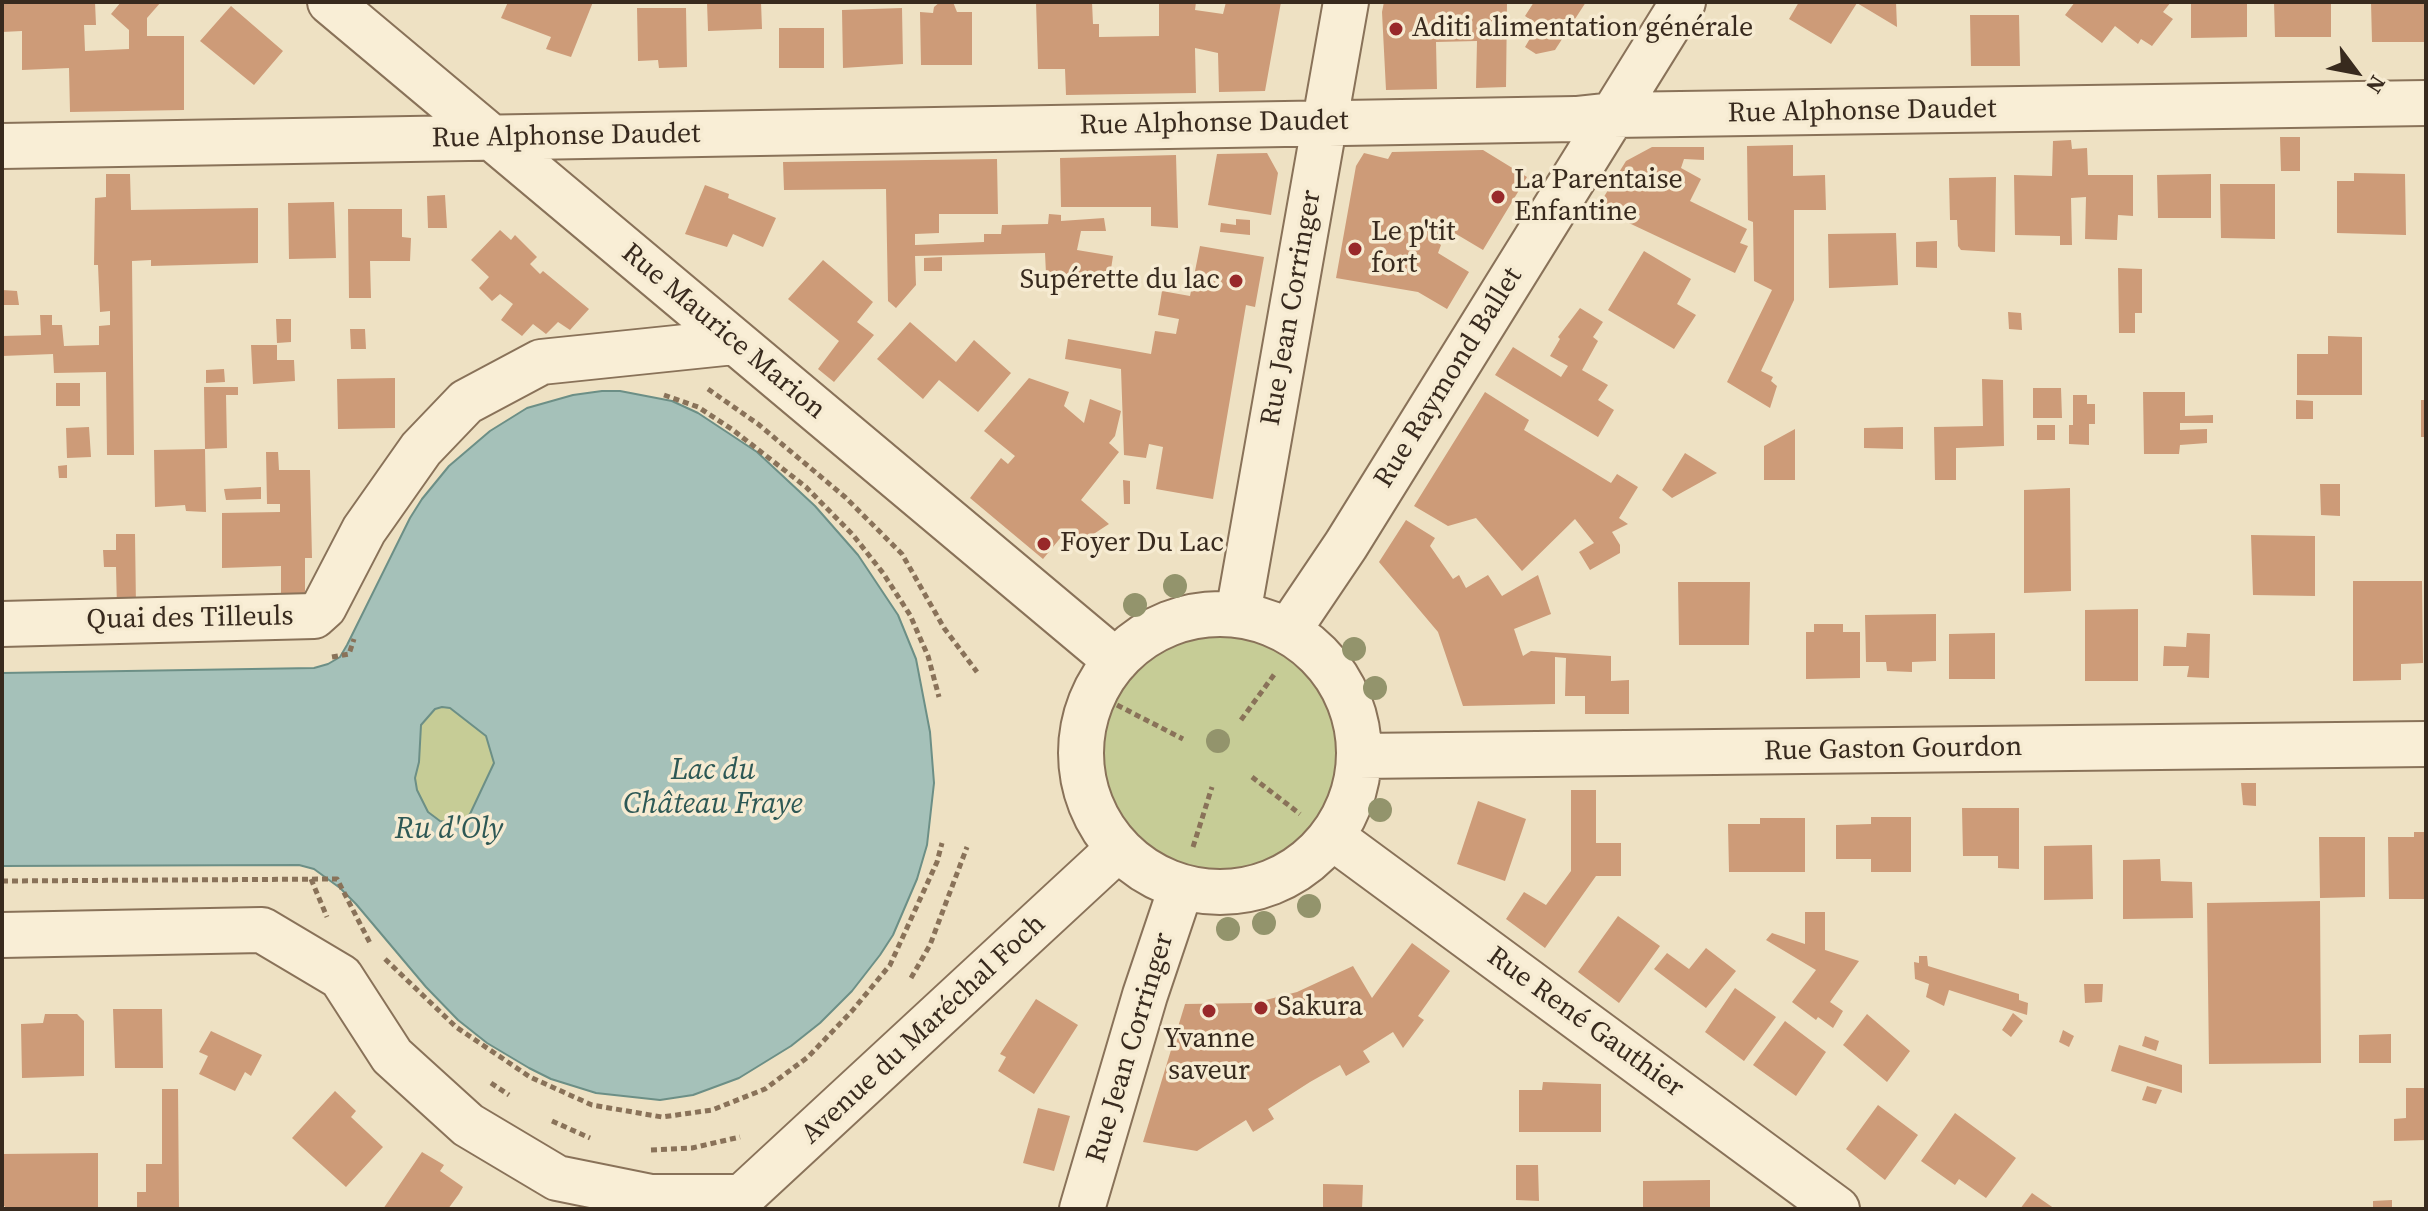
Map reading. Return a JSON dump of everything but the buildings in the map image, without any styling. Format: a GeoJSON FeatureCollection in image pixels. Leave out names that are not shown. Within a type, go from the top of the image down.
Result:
{"type":"FeatureCollection","features":[{"type":"Feature","properties":{"kind":"street","name":"Rue Maurice Marion"},"geometry":{"type":"LineString","coordinates":[[330,2],[734,342],[1105,677]]}},
{"type":"Feature","properties":{"kind":"street","name":"Rue Jean Corringer"},"geometry":{"type":"LineString","coordinates":[[1238,614],[1346,2]]}},
{"type":"Feature","properties":{"kind":"street","name":"Rue Raymond Ballet"},"geometry":{"type":"LineString","coordinates":[[1284,648],[1683,2]]}},
{"type":"Feature","properties":{"kind":"street","name":"Rue Alphonse Daudet"},"geometry":{"type":"LineString","coordinates":[[2,146],[1576,119],[1613,115],[2426,103]]}},
{"type":"Feature","properties":{"kind":"street","name":"Quai des Tilleuls"},"geometry":{"type":"LineString","coordinates":[[2,624],[314,616],[324,607],[364,530],[421,449],[466,402],[541,362],[734,342]]}},
{"type":"Feature","properties":{"kind":"street"},"geometry":{"type":"LineString","coordinates":[[1238,614],[1264,621],[1284,648],[1318,654],[1341,683],[1356,719],[1359,756],[1352,799],[1318,827],[1302,867],[1264,886],[1223,893],[1175,885],[1147,873],[1118,849],[1094,815],[1082,776],[1082,735],[1105,677],[1151,632],[1193,616],[1238,614]]}},
{"type":"Feature","properties":{"kind":"street","name":"Rue Gaston Gourdon"},"geometry":{"type":"LineString","coordinates":[[1359,756],[2426,744]]}},
{"type":"Feature","properties":{"kind":"street","name":"Rue René Gauthier"},"geometry":{"type":"LineString","coordinates":[[1318,827],[1837,1209]]}},
{"type":"Feature","properties":{"kind":"street","name":"Avenue du Maréchal Foch"},"geometry":{"type":"LineString","coordinates":[[735,1203],[1118,849]]}},
{"type":"Feature","properties":{"kind":"street","name":"Rue Jean Corringer"},"geometry":{"type":"LineString","coordinates":[[1082,1209],[1175,885]]}},
{"type":"Feature","properties":{"kind":"street"},"geometry":{"type":"LineString","coordinates":[[2,935],[262,930],[341,977],[392,1056],[468,1125],[557,1178],[651,1197],[735,1203]]}},
{"type":"Feature","properties":{"kind":"path"},"geometry":{"type":"LineString","coordinates":[[699,383],[758,424],[823,478],[902,554],[944,628],[977,672]]}},
{"type":"Feature","properties":{"kind":"path"},"geometry":{"type":"LineString","coordinates":[[659,393],[698,407],[733,430],[806,487],[853,535],[910,615],[928,656],[939,697]]}},
{"type":"Feature","properties":{"kind":"path"},"geometry":{"type":"LineString","coordinates":[[328,657],[349,654],[357,628]]}},
{"type":"Feature","properties":{"kind":"path"},"geometry":{"type":"LineString","coordinates":[[1241,720],[1284,648]]}},
{"type":"Feature","properties":{"kind":"path"},"geometry":{"type":"LineString","coordinates":[[1105,677],[1183,739]]}},
{"type":"Feature","properties":{"kind":"path"},"geometry":{"type":"LineString","coordinates":[[1252,777],[1318,827]]}},
{"type":"Feature","properties":{"kind":"path"},"geometry":{"type":"LineString","coordinates":[[1175,885],[1185,872],[1212,787]]}},
{"type":"Feature","properties":{"kind":"path"},"geometry":{"type":"LineString","coordinates":[[2,881],[337,879],[367,940],[402,978],[456,1027],[530,1077],[592,1105],[662,1117],[712,1110],[765,1089],[808,1057],[890,965],[937,862],[942,843]]}},
{"type":"Feature","properties":{"kind":"path"},"geometry":{"type":"LineString","coordinates":[[907,986],[930,945],[967,847]]}},
{"type":"Feature","properties":{"kind":"path"},"geometry":{"type":"LineString","coordinates":[[311,879],[335,928]]}},
{"type":"Feature","properties":{"kind":"path"},"geometry":{"type":"LineString","coordinates":[[482,1076],[518,1100]]}},
{"type":"Feature","properties":{"kind":"path"},"geometry":{"type":"LineString","coordinates":[[542,1116],[589,1138],[605,1141]]}},
{"type":"Feature","properties":{"kind":"path"},"geometry":{"type":"LineString","coordinates":[[636,1147],[651,1150],[692,1148],[747,1136]]}},
{"type":"Feature","properties":{"kind":"green space"},"geometry":{"type":"Polygon","coordinates":[[[1221,629],[1244,631],[1267,638],[1288,649],[1306,664],[1321,682],[1332,703],[1339,726],[1339,772],[1332,795],[1321,816],[1306,834],[1288,849],[1267,860],[1244,867],[1221,869],[1198,867],[1175,860],[1154,849],[1136,834],[1121,816],[1110,795],[1103,772],[1101,749],[1103,726],[1110,703],[1121,682],[1136,664],[1154,649],[1175,638],[1198,631],[1221,629]]]}},
{"type":"Feature","properties":{"kind":"green space"},"geometry":{"type":"Polygon","coordinates":[[[450,708],[486,736],[494,763],[470,814],[459,825],[440,821],[428,812],[417,791],[415,778],[421,724],[435,709],[450,708]]]}},
{"type":"Feature","properties":{"kind":"water","name":"Lac du Château Fraye"},"geometry":{"type":"Polygon","coordinates":[[[620,391],[672,401],[698,413],[757,452],[815,506],[858,555],[898,615],[916,659],[930,732],[934,783],[927,845],[917,879],[893,935],[852,991],[820,1023],[791,1046],[739,1078],[693,1095],[660,1100],[596,1093],[551,1079],[529,1068],[487,1043],[458,1020],[356,904],[314,869],[299,865],[2,866],[2,673],[314,668],[328,664],[340,657],[410,518],[449,466],[490,431],[527,408],[573,395],[620,391]],[[450,708],[435,709],[421,725],[415,778],[417,790],[428,812],[440,821],[459,824],[470,814],[494,763],[486,736],[450,708]]]}},
{"type":"Feature","properties":{"kind":"place","name":"Aditi alimentation générale"},"geometry":{"type":"Point","coordinates":[1396,29]}},
{"type":"Feature","properties":{"kind":"place","name":"La Parentaise Enfantine"},"geometry":{"type":"Point","coordinates":[1498,197]}},
{"type":"Feature","properties":{"kind":"place","name":"Le p'tit fort"},"geometry":{"type":"Point","coordinates":[1355,249]}},
{"type":"Feature","properties":{"kind":"place","name":"Supérette du lac"},"geometry":{"type":"Point","coordinates":[1236,281]}},
{"type":"Feature","properties":{"kind":"place","name":"Foyer Du Lac"},"geometry":{"type":"Point","coordinates":[1044,544]}},
{"type":"Feature","properties":{"kind":"place","name":"Sakura"},"geometry":{"type":"Point","coordinates":[1261,1008]}},
{"type":"Feature","properties":{"kind":"place","name":"Yvanne saveur"},"geometry":{"type":"Point","coordinates":[1209,1011]}},
{"type":"Feature","properties":{"kind":"water label","name":"Ru d'Oly"},"geometry":{"type":"Point","coordinates":[449,830]}}]}
